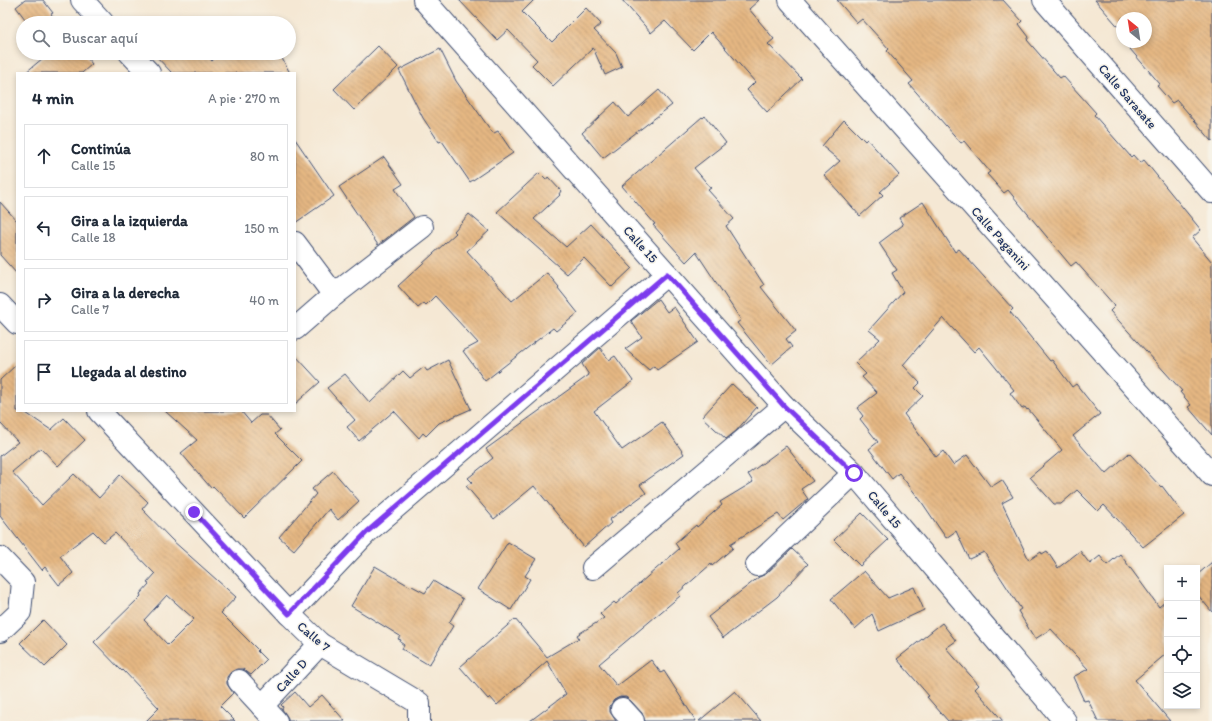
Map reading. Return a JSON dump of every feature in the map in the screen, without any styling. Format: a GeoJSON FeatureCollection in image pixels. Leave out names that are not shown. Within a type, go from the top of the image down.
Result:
{"type":"FeatureCollection","features":[{"type":"Feature","properties":{"kind":"street"},"geometry":{"type":"LineString","coordinates":[[82,0],[97,16]]}},
{"type":"Feature","properties":{"kind":"street","name":"Calle 15"},"geometry":{"type":"LineString","coordinates":[[424,0],[784,406],[854,473],[1065,721]]}},
{"type":"Feature","properties":{"kind":"street","name":"Calle Paganini"},"geometry":{"type":"LineString","coordinates":[[790,0],[1212,475]]}},
{"type":"Feature","properties":{"kind":"street","name":"Calle Sarasate"},"geometry":{"type":"LineString","coordinates":[[1044,0],[1212,192]]}},
{"type":"Feature","properties":{"kind":"street"},"geometry":{"type":"LineString","coordinates":[[137,60],[148,72]]}},
{"type":"Feature","properties":{"kind":"street"},"geometry":{"type":"LineString","coordinates":[[296,328],[334,295],[422,227]]}},
{"type":"Feature","properties":{"kind":"street"},"geometry":{"type":"LineString","coordinates":[[296,244],[334,295]]}},
{"type":"Feature","properties":{"kind":"street"},"geometry":{"type":"LineString","coordinates":[[289,614],[367,532],[667,274]]}},
{"type":"Feature","properties":{"kind":"street"},"geometry":{"type":"LineString","coordinates":[[0,305],[16,323]]}},
{"type":"Feature","properties":{"kind":"street"},"geometry":{"type":"LineString","coordinates":[[593,568],[784,406]]}},
{"type":"Feature","properties":{"kind":"street","name":"Calle 7"},"geometry":{"type":"LineString","coordinates":[[100,412],[289,614],[320,644],[420,703],[420,721]]}},
{"type":"Feature","properties":{"kind":"street"},"geometry":{"type":"LineString","coordinates":[[757,565],[854,473]]}},
{"type":"Feature","properties":{"kind":"street"},"geometry":{"type":"LineString","coordinates":[[0,558],[23,582],[20,612],[0,631]]}},
{"type":"Feature","properties":{"kind":"street","name":"Calle D"},"geometry":{"type":"LineString","coordinates":[[269,714],[320,644]]}},
{"type":"Feature","properties":{"kind":"street"},"geometry":{"type":"LineString","coordinates":[[240,681],[269,714]]}},
{"type":"Feature","properties":{"kind":"building"},"geometry":{"type":"Polygon","coordinates":[[[25,0],[43,0],[53,13],[51,14],[53,16],[23,16],[16,7],[25,0]]]}},
{"type":"Feature","properties":{"kind":"building"},"geometry":{"type":"Polygon","coordinates":[[[459,0],[534,0],[522,12],[552,42],[586,8],[601,24],[594,30],[616,53],[622,67],[605,75],[593,48],[553,86],[532,65],[537,60],[508,30],[497,40],[459,0]]]}},
{"type":"Feature","properties":{"kind":"building"},"geometry":{"type":"Polygon","coordinates":[[[622,0],[759,0],[749,9],[774,39],[768,44],[802,79],[767,112],[747,90],[755,82],[711,32],[693,50],[665,21],[651,33],[622,0]]]}},
{"type":"Feature","properties":{"kind":"building"},"geometry":{"type":"Polygon","coordinates":[[[837,0],[1003,0],[1022,21],[1019,24],[1029,37],[1027,40],[1060,78],[1063,76],[1096,113],[1094,115],[1131,157],[1133,155],[1140,163],[1144,160],[1201,230],[1192,238],[1212,262],[1212,435],[1188,407],[1191,405],[1180,392],[1182,391],[1110,311],[1115,306],[1076,262],[1071,266],[1008,190],[1004,193],[987,174],[990,172],[964,141],[961,143],[909,84],[913,81],[887,51],[889,49],[862,19],[857,23],[837,0]]]}},
{"type":"Feature","properties":{"kind":"building"},"geometry":{"type":"Polygon","coordinates":[[[1095,0],[1212,0],[1212,141],[1177,100],[1172,103],[1157,86],[1160,84],[1129,48],[1152,48],[1152,12],[1116,12],[1116,24],[1095,0]]]}},
{"type":"Feature","properties":{"kind":"building"},"geometry":{"type":"Polygon","coordinates":[[[378,46],[398,67],[354,110],[334,89],[378,46]]]}},
{"type":"Feature","properties":{"kind":"building"},"geometry":{"type":"Polygon","coordinates":[[[440,49],[456,81],[492,132],[494,133],[498,131],[513,153],[470,182],[442,141],[439,142],[423,118],[399,70],[440,49]]]}},
{"type":"Feature","properties":{"kind":"building"},"geometry":{"type":"Polygon","coordinates":[[[41,60],[89,60],[92,64],[83,72],[26,72],[41,60]]]}},
{"type":"Feature","properties":{"kind":"building"},"geometry":{"type":"Polygon","coordinates":[[[160,60],[283,60],[289,72],[171,72],[160,60]]]}},
{"type":"Feature","properties":{"kind":"building"},"geometry":{"type":"Polygon","coordinates":[[[659,90],[672,105],[603,158],[582,133],[615,102],[628,117],[659,90]]]}},
{"type":"Feature","properties":{"kind":"building"},"geometry":{"type":"Polygon","coordinates":[[[705,116],[726,143],[694,168],[711,188],[708,190],[734,219],[726,226],[764,285],[761,287],[796,331],[786,339],[792,347],[771,365],[737,323],[741,320],[696,252],[686,262],[653,225],[655,224],[622,186],[705,116]]]}},
{"type":"Feature","properties":{"kind":"building"},"geometry":{"type":"Polygon","coordinates":[[[844,120],[865,141],[867,139],[899,175],[880,192],[883,195],[860,216],[824,175],[840,161],[822,146],[844,120]]]}},
{"type":"Feature","properties":{"kind":"building"},"geometry":{"type":"Polygon","coordinates":[[[296,140],[334,196],[296,222],[296,140]]]}},
{"type":"Feature","properties":{"kind":"building"},"geometry":{"type":"Polygon","coordinates":[[[384,157],[403,184],[395,189],[414,217],[378,245],[339,187],[384,157]]]}},
{"type":"Feature","properties":{"kind":"building"},"geometry":{"type":"Polygon","coordinates":[[[539,173],[546,180],[548,177],[561,191],[559,194],[560,195],[534,219],[566,247],[591,224],[632,268],[612,287],[584,258],[567,274],[497,212],[539,173]]]}},
{"type":"Feature","properties":{"kind":"building"},"geometry":{"type":"Polygon","coordinates":[[[0,202],[16,220],[16,273],[0,255],[0,202]]]}},
{"type":"Feature","properties":{"kind":"building"},"geometry":{"type":"Polygon","coordinates":[[[923,202],[955,252],[959,249],[1013,309],[1010,312],[1050,361],[1052,360],[1072,387],[1076,384],[1100,414],[1073,436],[1106,474],[1129,453],[1161,487],[1162,486],[1184,515],[1143,547],[1104,505],[1098,511],[1077,490],[1061,504],[1054,504],[1030,477],[1062,450],[1028,409],[1027,410],[1025,407],[1022,409],[1010,393],[1014,390],[979,347],[974,352],[943,318],[903,365],[920,383],[915,388],[923,396],[904,414],[936,457],[943,451],[953,465],[967,455],[991,487],[1002,480],[1013,497],[1002,503],[1029,560],[1041,552],[1042,554],[1047,551],[1058,568],[1080,551],[1090,564],[1100,556],[1107,565],[1120,554],[1159,607],[1164,603],[1164,656],[1135,680],[1170,721],[1098,721],[1088,700],[1084,701],[1073,677],[1088,669],[1051,629],[1035,639],[1018,611],[1021,609],[984,552],[969,559],[956,531],[946,538],[921,501],[899,473],[892,479],[869,449],[878,442],[860,419],[863,416],[857,408],[877,393],[862,377],[866,374],[855,363],[880,339],[869,330],[903,292],[892,273],[897,270],[879,243],[903,225],[899,218],[923,202]]]}},
{"type":"Feature","properties":{"kind":"building"},"geometry":{"type":"Polygon","coordinates":[[[469,214],[489,231],[467,251],[512,301],[547,273],[578,313],[556,331],[553,328],[485,381],[463,351],[478,343],[435,296],[426,305],[424,303],[418,308],[398,286],[456,233],[454,231],[469,214]]]}},
{"type":"Feature","properties":{"kind":"building"},"geometry":{"type":"Polygon","coordinates":[[[658,299],[667,312],[674,307],[698,342],[657,370],[654,366],[649,370],[625,349],[642,337],[631,321],[658,299]]]}},
{"type":"Feature","properties":{"kind":"building"},"geometry":{"type":"Polygon","coordinates":[[[600,348],[609,360],[615,356],[633,381],[594,411],[622,450],[662,422],[684,454],[640,485],[646,493],[609,520],[611,523],[584,547],[534,486],[494,519],[466,486],[472,482],[468,478],[493,458],[486,449],[589,375],[582,364],[600,348]]]}},
{"type":"Feature","properties":{"kind":"building"},"geometry":{"type":"Polygon","coordinates":[[[296,356],[320,382],[296,403],[296,356]]]}},
{"type":"Feature","properties":{"kind":"building"},"geometry":{"type":"Polygon","coordinates":[[[448,360],[471,409],[439,423],[426,436],[423,433],[419,438],[394,411],[359,441],[347,427],[355,420],[327,388],[345,374],[370,403],[403,371],[410,378],[424,367],[427,371],[448,360]]]}},
{"type":"Feature","properties":{"kind":"building"},"geometry":{"type":"Polygon","coordinates":[[[16,365],[16,412],[24,412],[51,430],[64,418],[85,440],[58,466],[41,448],[12,472],[42,505],[74,474],[99,498],[120,475],[148,502],[142,509],[172,540],[236,597],[221,613],[266,660],[251,675],[243,669],[237,669],[231,672],[227,677],[227,684],[233,693],[220,706],[235,721],[146,721],[159,708],[94,642],[141,596],[140,594],[149,584],[147,583],[155,574],[115,533],[104,542],[93,531],[60,556],[73,573],[59,585],[45,567],[42,570],[0,516],[0,456],[18,442],[0,423],[0,380],[16,365]],[[167,595],[144,620],[168,645],[194,619],[167,595]]]}},
{"type":"Feature","properties":{"kind":"building"},"geometry":{"type":"Polygon","coordinates":[[[732,384],[757,407],[736,431],[726,439],[702,417],[732,384]]]}},
{"type":"Feature","properties":{"kind":"building"},"geometry":{"type":"Polygon","coordinates":[[[166,412],[242,412],[251,423],[260,415],[267,415],[280,430],[275,434],[302,461],[244,518],[213,486],[211,488],[181,453],[197,440],[166,412]]]}},
{"type":"Feature","properties":{"kind":"building"},"geometry":{"type":"Polygon","coordinates":[[[786,446],[813,481],[801,489],[808,499],[783,520],[778,514],[730,544],[733,548],[712,566],[711,564],[678,593],[680,596],[599,664],[617,686],[651,660],[661,673],[664,671],[696,721],[645,721],[642,713],[631,701],[626,697],[620,697],[614,700],[610,706],[610,712],[616,721],[530,721],[566,694],[547,661],[497,705],[490,697],[488,699],[460,667],[515,619],[547,657],[579,638],[577,635],[604,618],[600,614],[614,602],[616,604],[679,549],[675,543],[696,525],[697,527],[722,505],[720,502],[753,482],[748,474],[786,446]]]}},
{"type":"Feature","properties":{"kind":"building"},"geometry":{"type":"Polygon","coordinates":[[[333,471],[359,501],[338,520],[329,509],[294,550],[279,537],[316,494],[312,489],[333,471]]]}},
{"type":"Feature","properties":{"kind":"building"},"geometry":{"type":"Polygon","coordinates":[[[862,513],[888,540],[860,566],[834,540],[862,513]]]}},
{"type":"Feature","properties":{"kind":"building"},"geometry":{"type":"Polygon","coordinates":[[[508,542],[536,559],[525,576],[530,579],[511,610],[478,589],[508,542]]]}},
{"type":"Feature","properties":{"kind":"building"},"geometry":{"type":"Polygon","coordinates":[[[792,549],[808,564],[777,597],[723,638],[708,617],[759,577],[766,574],[792,549]]]}},
{"type":"Feature","properties":{"kind":"building"},"geometry":{"type":"Polygon","coordinates":[[[1212,562],[1212,612],[1200,598],[1200,572],[1212,562]]]}},
{"type":"Feature","properties":{"kind":"building"},"geometry":{"type":"Polygon","coordinates":[[[375,566],[411,587],[412,586],[425,593],[433,581],[463,599],[449,623],[453,626],[429,665],[402,649],[404,645],[400,642],[401,640],[398,639],[400,636],[351,606],[375,566]]]}},
{"type":"Feature","properties":{"kind":"building"},"geometry":{"type":"Polygon","coordinates":[[[864,571],[888,598],[914,587],[924,610],[879,631],[872,614],[855,629],[831,599],[864,571]]]}},
{"type":"Feature","properties":{"kind":"building"},"geometry":{"type":"Polygon","coordinates":[[[43,620],[67,645],[45,667],[20,643],[43,620]]]}},
{"type":"Feature","properties":{"kind":"building"},"geometry":{"type":"Polygon","coordinates":[[[942,623],[956,641],[946,648],[979,685],[975,689],[1003,721],[948,721],[927,697],[929,696],[897,659],[942,623]]]}},
{"type":"Feature","properties":{"kind":"building"},"geometry":{"type":"Polygon","coordinates":[[[735,691],[761,721],[699,721],[735,691]]]}},
{"type":"Feature","properties":{"kind":"building"},"geometry":{"type":"Polygon","coordinates":[[[295,692],[308,707],[322,695],[345,721],[288,721],[288,718],[281,705],[295,692]]]}},
{"type":"Feature","properties":{"kind":"route"},"geometry":{"type":"LineString","coordinates":[[194,512],[289,614],[367,532],[667,274],[784,406],[854,473]]}}]}
